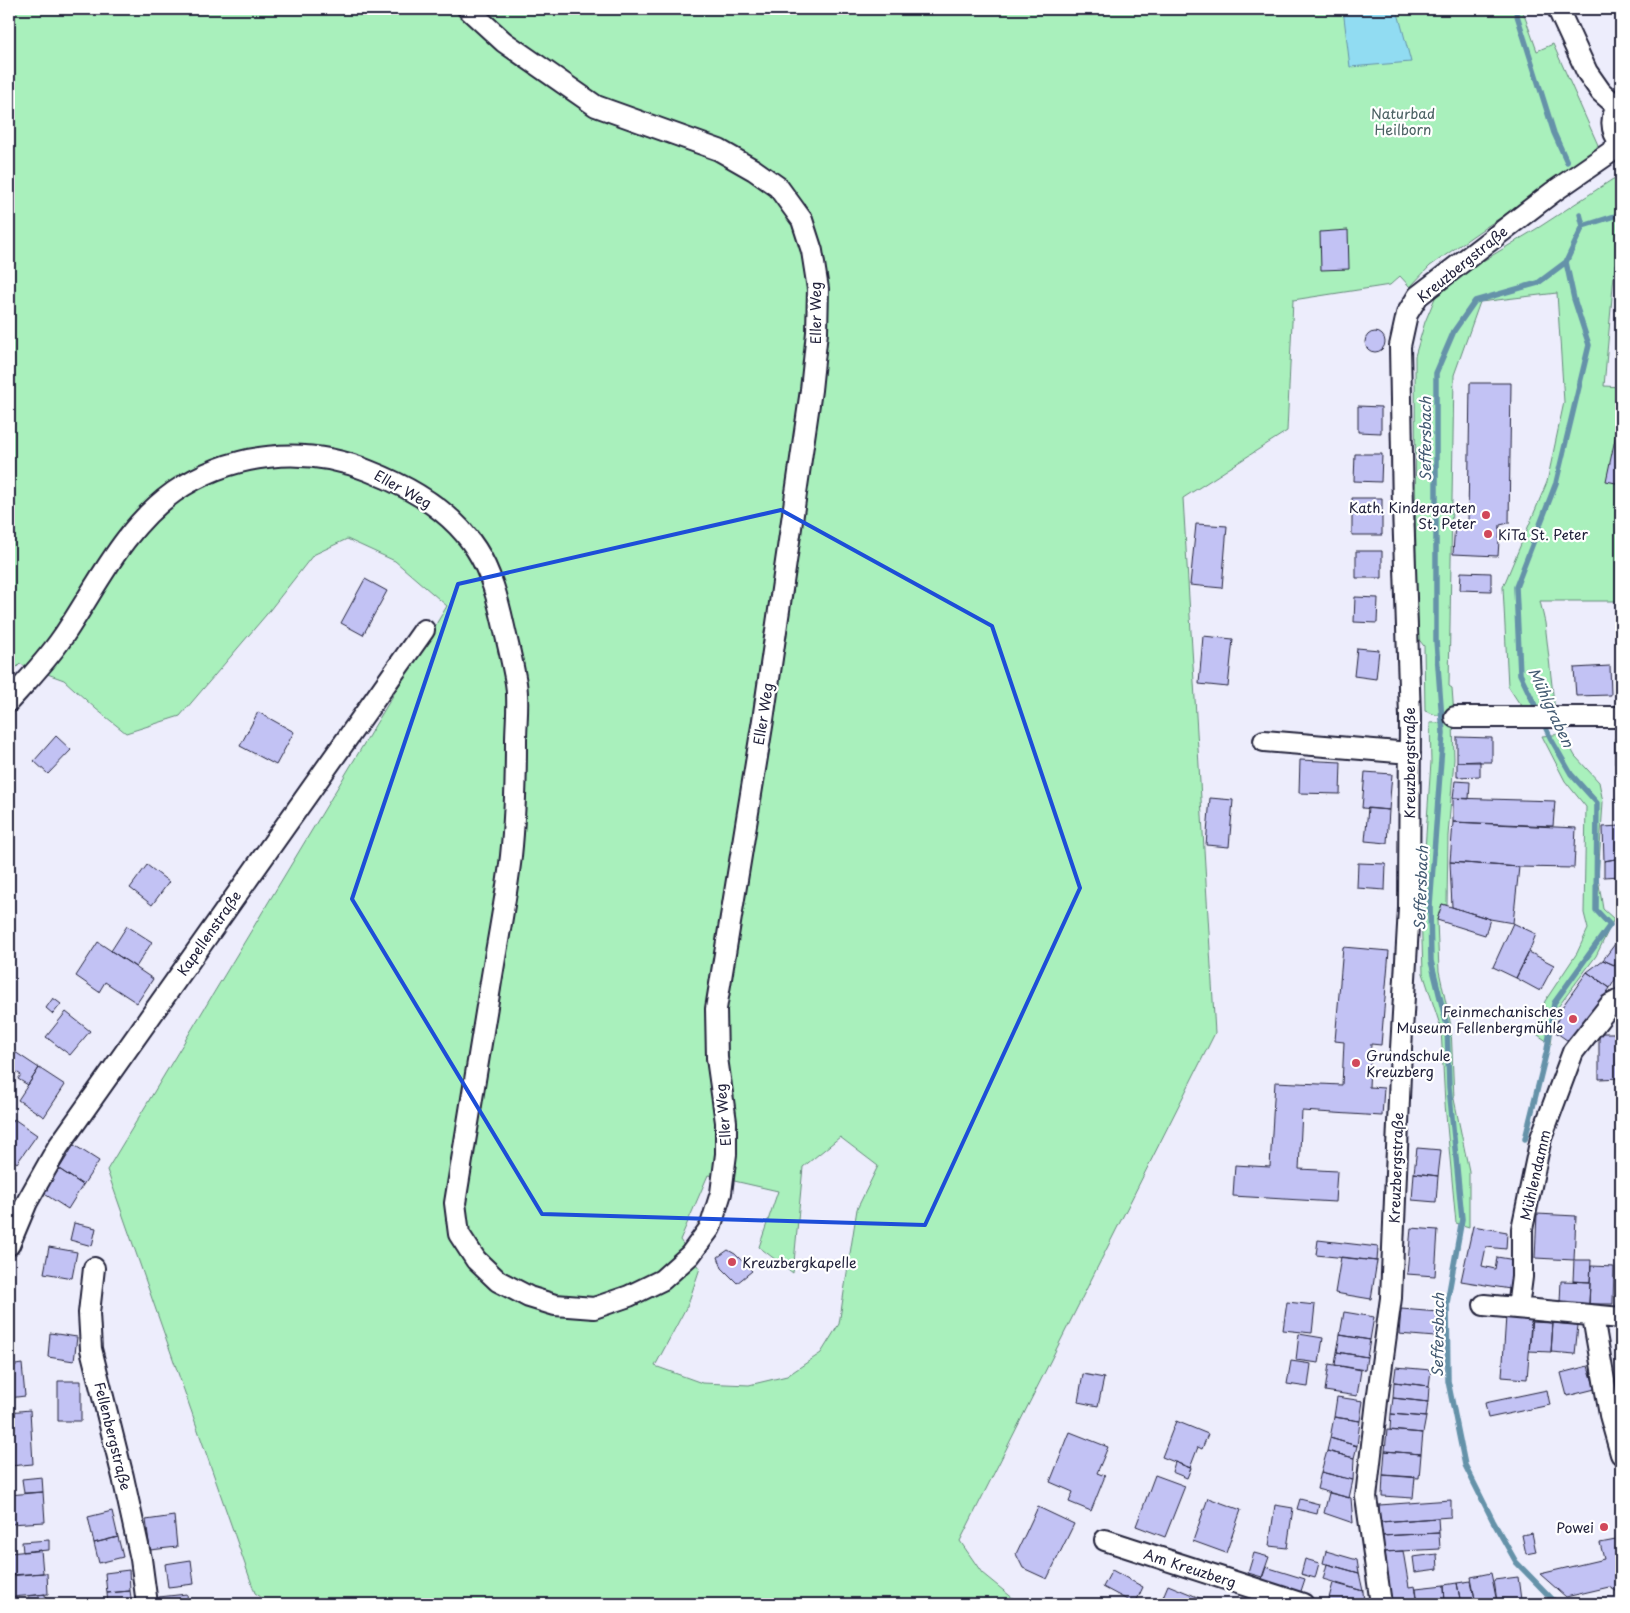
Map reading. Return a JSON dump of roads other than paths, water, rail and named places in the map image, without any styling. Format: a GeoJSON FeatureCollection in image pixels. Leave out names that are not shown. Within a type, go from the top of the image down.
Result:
{"type":"FeatureCollection","features":[{"type":"Feature","properties":{"kind":"street","name":"Eller Weg"},"geometry":{"type":"LineString","coordinates":[[9,702],[61,640],[122,543],[148,514],[174,492],[201,476],[233,463],[259,457],[320,457],[348,462],[383,476],[413,492],[437,508],[460,528],[476,549],[489,572],[516,685],[516,774],[510,856],[455,1203],[460,1234],[476,1260],[498,1281],[555,1305],[594,1308],[629,1296],[662,1280],[690,1255],[710,1228],[721,1194],[726,1154],[726,1122],[717,1058],[716,1009],[764,711],[811,390],[817,332],[818,289],[812,251],[802,220],[778,187],[754,170],[718,150],[596,106],[504,42],[468,9]]}},
{"type":"Feature","properties":{"kind":"street"},"geometry":{"type":"LineString","coordinates":[[1558,9],[1587,72],[1601,92],[1619,105],[1612,122],[1613,131],[1621,144]]}},
{"type":"Feature","properties":{"kind":"street","name":"Kreuzbergstraße"},"geometry":{"type":"LineString","coordinates":[[1381,1604],[1366,1497],[1376,1401],[1391,1298],[1409,908],[1410,753],[1400,346],[1407,314],[1418,296],[1553,192],[1621,144]]}},
{"type":"Feature","properties":{"kind":"street","name":"Kapellenstraße"},"geometry":{"type":"LineString","coordinates":[[9,1245],[27,1202],[58,1147],[424,630]]}},
{"type":"Feature","properties":{"kind":"street"},"geometry":{"type":"LineString","coordinates":[[1455,717],[1621,717]]}},
{"type":"Feature","properties":{"kind":"street"},"geometry":{"type":"LineString","coordinates":[[1264,741],[1410,753]]}},
{"type":"Feature","properties":{"kind":"street","name":"Mühlendamm"},"geometry":{"type":"LineString","coordinates":[[1518,1308],[1522,1277],[1522,1229],[1542,1138],[1573,1052],[1610,1005],[1621,999]]}},
{"type":"Feature","properties":{"kind":"street","name":"Fellenbergstraße"},"geometry":{"type":"LineString","coordinates":[[94,1268],[89,1313],[91,1349],[124,1477],[141,1559],[147,1604]]}},
{"type":"Feature","properties":{"kind":"street"},"geometry":{"type":"LineString","coordinates":[[1484,1305],[1592,1317],[1621,1318]]}},
{"type":"Feature","properties":{"kind":"street"},"geometry":{"type":"LineString","coordinates":[[1592,1317],[1610,1415],[1621,1454]]}},
{"type":"Feature","properties":{"kind":"street","name":"Am Kreuzberg"},"geometry":{"type":"LineString","coordinates":[[1105,1540],[1303,1604]]}},
{"type":"Feature","properties":{"kind":"water"},"geometry":{"type":"Polygon","coordinates":[[[1343,9],[1397,9],[1411,62],[1350,67],[1343,9]]]}},
{"type":"Feature","properties":{"kind":"waterway","name":"Seffersbach"},"geometry":{"type":"LineString","coordinates":[[1515,9],[1554,133],[1567,162]]}},
{"type":"Feature","properties":{"kind":"waterway","name":"Seffersbach"},"geometry":{"type":"LineString","coordinates":[[1557,1604],[1516,1562],[1465,1465],[1448,1381],[1447,1303],[1462,1219],[1449,1087],[1447,1026],[1431,961],[1430,906],[1443,733],[1436,640],[1436,373],[1454,331],[1475,301],[1538,283],[1566,262],[1583,226],[1580,214]]}},
{"type":"Feature","properties":{"kind":"waterway"},"geometry":{"type":"LineString","coordinates":[[1583,226],[1621,214]]}},
{"type":"Feature","properties":{"kind":"waterway","name":"Mühlgraben"},"geometry":{"type":"LineString","coordinates":[[1525,1139],[1547,1050],[1554,1003],[1610,925],[1596,910],[1597,803],[1571,774],[1551,739],[1520,674],[1516,587],[1556,483],[1589,345],[1574,299],[1566,262]]}},
{"type":"Feature","properties":{"kind":"place","name":"Kath. Kindergarten St. Peter"},"geometry":{"type":"Point","coordinates":[1486,515]}},
{"type":"Feature","properties":{"kind":"place","name":"KiTa St. Peter"},"geometry":{"type":"Point","coordinates":[1488,534]}},
{"type":"Feature","properties":{"kind":"place","name":"Feinmechanisches Museum Fellenbergmühle"},"geometry":{"type":"Point","coordinates":[1573,1019]}},
{"type":"Feature","properties":{"kind":"place","name":"Grundschule Kreuzberg"},"geometry":{"type":"Point","coordinates":[1356,1063]}},
{"type":"Feature","properties":{"kind":"place","name":"Kreuzbergkapelle"},"geometry":{"type":"Point","coordinates":[732,1262]}},
{"type":"Feature","properties":{"kind":"place","name":"Powei"},"geometry":{"type":"Point","coordinates":[1604,1527]}},
{"type":"Feature","properties":{"kind":"park label","name":"Naturbad Heilborn"},"geometry":{"type":"Point","coordinates":[1403,122]}}]}
